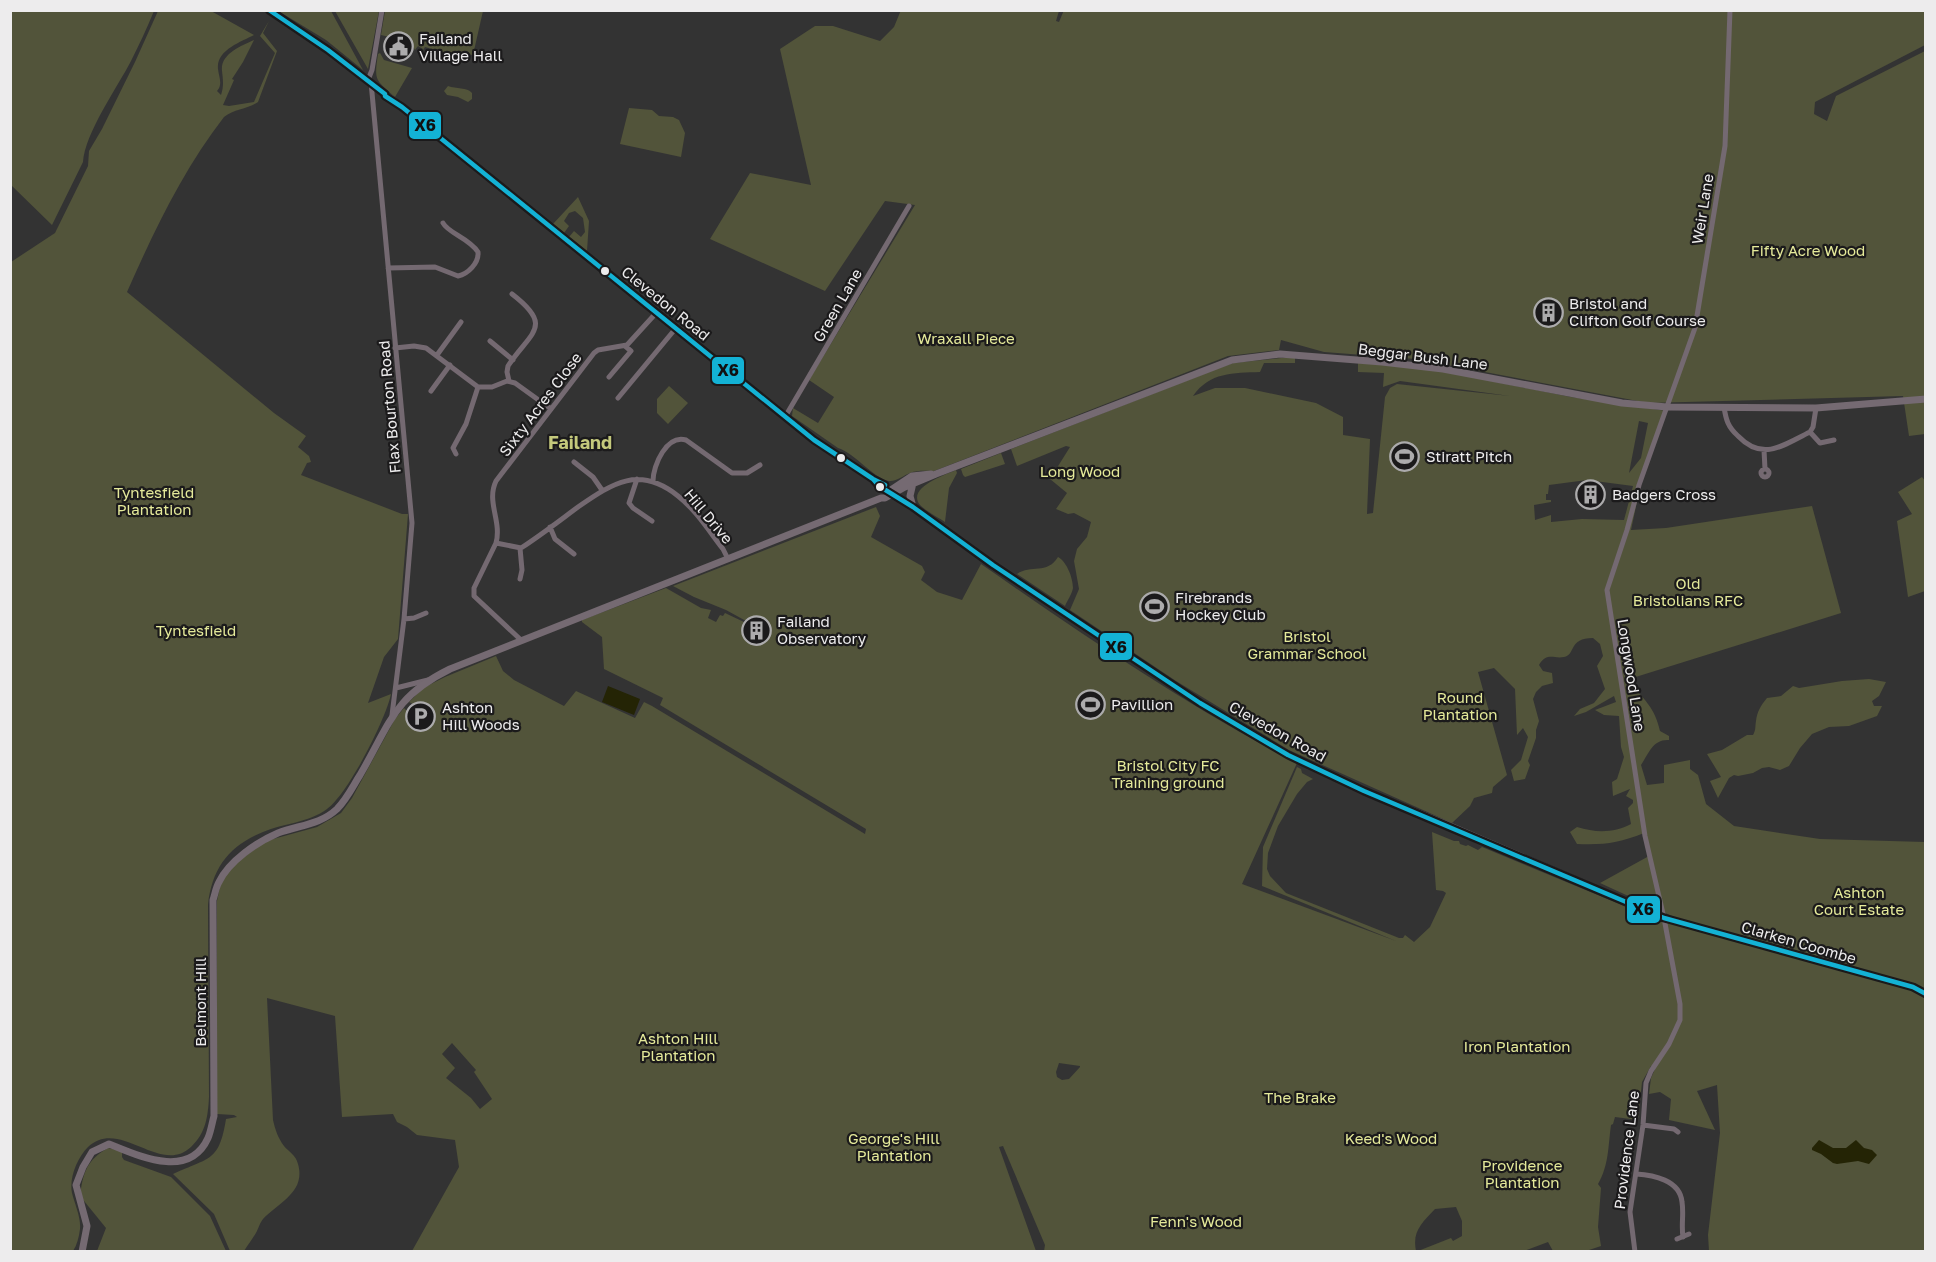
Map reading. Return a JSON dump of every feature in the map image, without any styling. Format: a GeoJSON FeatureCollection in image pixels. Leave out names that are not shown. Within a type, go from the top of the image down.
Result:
{"type":"FeatureCollection","features":[{"type":"Feature","properties":{"kind":"main road","name":"Clevedon Road"},"geometry":{"type":"LineString","coordinates":[[268,10],[320,42],[818,443],[906,500],[1002,571],[1190,696],[1288,755],[1364,791],[1664,918]]}},
{"type":"Feature","properties":{"kind":"main road","name":"Beggar Bush Lane"},"geometry":{"type":"LineString","coordinates":[[891,492],[1232,360],[1280,354],[1443,369],[1622,403],[1667,407],[1815,408],[1926,399]]}},
{"type":"Feature","properties":{"kind":"main road","name":"Beggar Bush Lane"},"geometry":{"type":"LineString","coordinates":[[891,492],[912,476],[936,474]]}},
{"type":"Feature","properties":{"kind":"main road"},"geometry":{"type":"LineString","coordinates":[[913,483],[910,496],[913,507]]}},
{"type":"Feature","properties":{"kind":"main road","name":"Belmont Hill"},"geometry":{"type":"LineString","coordinates":[[82,1251],[87,1226],[76,1185],[92,1152],[109,1144],[167,1163],[188,1159],[201,1149],[208,1139],[214,1116],[213,900],[218,883],[225,871],[243,853],[278,833],[317,822],[336,810],[351,790],[392,715],[411,692],[450,669],[881,498],[891,492]]}},
{"type":"Feature","properties":{"kind":"main road","name":"Clarken Coombe"},"geometry":{"type":"LineString","coordinates":[[1664,918],[1913,987],[1926,994]]}},
{"type":"Feature","properties":{"kind":"street"},"geometry":{"type":"LineString","coordinates":[[372,83],[371,72],[382,10]]}},
{"type":"Feature","properties":{"kind":"street","name":"Weir Lane"},"geometry":{"type":"LineString","coordinates":[[1667,407],[1695,328],[1725,146],[1730,10]]}},
{"type":"Feature","properties":{"kind":"street","name":"Flax Bourton Road"},"geometry":{"type":"LineString","coordinates":[[372,83],[412,523],[404,619],[392,715]]}},
{"type":"Feature","properties":{"kind":"street","name":"Green Lane"},"geometry":{"type":"LineString","coordinates":[[785,417],[909,206]]}},
{"type":"Feature","properties":{"kind":"street"},"geometry":{"type":"LineString","coordinates":[[388,268],[435,267],[460,280],[478,258],[478,252],[457,233],[444,228]]}},
{"type":"Feature","properties":{"kind":"street"},"geometry":{"type":"LineString","coordinates":[[509,381],[507,370],[534,333],[536,325],[530,310],[515,295]]}},
{"type":"Feature","properties":{"kind":"street"},"geometry":{"type":"LineString","coordinates":[[609,377],[631,351],[625,346],[657,312]]}},
{"type":"Feature","properties":{"kind":"street"},"geometry":{"type":"LineString","coordinates":[[437,355],[450,334],[461,322]]}},
{"type":"Feature","properties":{"kind":"street"},"geometry":{"type":"LineString","coordinates":[[618,398],[676,327]]}},
{"type":"Feature","properties":{"kind":"street"},"geometry":{"type":"LineString","coordinates":[[493,342],[513,360]]}},
{"type":"Feature","properties":{"kind":"street"},"geometry":{"type":"LineString","coordinates":[[395,348],[421,346],[437,355],[478,387],[492,387],[509,381],[517,384],[551,409]]}},
{"type":"Feature","properties":{"kind":"street","name":"Sixty Acres Close"},"geometry":{"type":"LineString","coordinates":[[496,543],[498,527],[491,499],[495,483],[594,353],[600,349],[625,346]]}},
{"type":"Feature","properties":{"kind":"street"},"geometry":{"type":"LineString","coordinates":[[435,389],[450,365]]}},
{"type":"Feature","properties":{"kind":"street"},"geometry":{"type":"LineString","coordinates":[[456,454],[453,448],[464,431],[478,387]]}},
{"type":"Feature","properties":{"kind":"street","name":"Longwood Lane"},"geometry":{"type":"LineString","coordinates":[[1664,918],[1646,841],[1607,590],[1627,530],[1639,484],[1667,407]]}},
{"type":"Feature","properties":{"kind":"street"},"geometry":{"type":"LineString","coordinates":[[1724,407],[1726,422],[1735,433],[1749,447],[1764,450],[1810,432],[1813,427],[1815,408]]}},
{"type":"Feature","properties":{"kind":"street"},"geometry":{"type":"LineString","coordinates":[[1810,432],[1820,443],[1834,440]]}},
{"type":"Feature","properties":{"kind":"street"},"geometry":{"type":"LineString","coordinates":[[653,481],[654,469],[665,450],[678,439],[686,440],[732,473],[742,474],[757,469]]}},
{"type":"Feature","properties":{"kind":"street"},"geometry":{"type":"LineString","coordinates":[[1764,450],[1765,469]]}},
{"type":"Feature","properties":{"kind":"street"},"geometry":{"type":"LineString","coordinates":[[582,459],[576,463],[593,477],[603,490]]}},
{"type":"Feature","properties":{"kind":"street"},"geometry":{"type":"LineString","coordinates":[[636,479],[629,503],[641,517],[652,521]]}},
{"type":"Feature","properties":{"kind":"street","name":"Hill Drive"},"geometry":{"type":"LineString","coordinates":[[520,548],[603,490],[620,482],[636,479],[653,481],[671,491],[687,504],[723,549],[728,559]]}},
{"type":"Feature","properties":{"kind":"street"},"geometry":{"type":"LineString","coordinates":[[550,527],[555,539],[573,551]]}},
{"type":"Feature","properties":{"kind":"street"},"geometry":{"type":"LineString","coordinates":[[520,579],[522,570],[520,548],[496,543],[474,588],[474,596],[521,640]]}},
{"type":"Feature","properties":{"kind":"street"},"geometry":{"type":"LineString","coordinates":[[404,619],[423,614],[423,622]]}},
{"type":"Feature","properties":{"kind":"street"},"geometry":{"type":"LineString","coordinates":[[396,688],[428,680]]}},
{"type":"Feature","properties":{"kind":"street","name":"Providence Lane"},"geometry":{"type":"LineString","coordinates":[[1635,1251],[1630,1219],[1646,1083],[1680,1020],[1680,1004],[1664,918]]}},
{"type":"Feature","properties":{"kind":"street"},"geometry":{"type":"LineString","coordinates":[[1642,1125],[1674,1129],[1678,1132]]}},
{"type":"Feature","properties":{"kind":"street"},"geometry":{"type":"LineString","coordinates":[[1636,1174],[1658,1176],[1678,1193],[1682,1203],[1683,1237]]}},
{"type":"Feature","properties":{"kind":"green space"},"geometry":{"type":"Polygon","coordinates":[[[283,10],[331,11],[363,70],[326,40],[280,12],[283,10]]]}},
{"type":"Feature","properties":{"kind":"green space"},"geometry":{"type":"Polygon","coordinates":[[[901,10],[1059,11],[1056,21],[1059,22],[1064,10],[1925,11],[1925,45],[1815,102],[1814,114],[1827,121],[1836,96],[1925,51],[1925,434],[1909,436],[1903,396],[1648,403],[1416,359],[1324,352],[1281,340],[1279,350],[1228,356],[934,471],[913,472],[892,481],[883,479],[792,416],[793,408],[818,423],[834,397],[809,380],[915,205],[885,201],[825,291],[710,239],[750,173],[811,185],[780,49],[815,26],[833,26],[880,41],[894,27],[901,10]]]}},
{"type":"Feature","properties":{"kind":"green space"},"geometry":{"type":"Polygon","coordinates":[[[10,11],[154,11],[131,61],[95,124],[83,162],[52,225],[11,185],[10,11]]]}},
{"type":"Feature","properties":{"kind":"green space","name":"Tyntesfield Plantation"},"geometry":{"type":"Polygon","coordinates":[[[158,11],[211,11],[254,35],[230,48],[218,62],[220,83],[217,91],[221,95],[224,60],[232,51],[254,40],[232,79],[234,80],[223,105],[254,102],[275,53],[260,36],[269,21],[263,33],[277,51],[258,102],[224,117],[195,158],[159,224],[127,292],[274,413],[306,436],[298,447],[309,456],[311,462],[307,463],[301,475],[402,514],[408,514],[398,639],[384,657],[368,703],[391,694],[388,706],[365,755],[336,801],[320,814],[271,829],[251,838],[232,851],[218,869],[208,905],[209,1097],[207,1117],[200,1136],[191,1147],[179,1154],[166,1155],[153,1152],[113,1138],[100,1140],[88,1147],[77,1162],[71,1187],[80,1225],[73,1251],[11,1251],[11,262],[55,233],[88,166],[89,151],[102,129],[158,11]]]}},
{"type":"Feature","properties":{"kind":"green space"},"geometry":{"type":"Polygon","coordinates":[[[335,11],[379,11],[368,69],[335,11]]]}},
{"type":"Feature","properties":{"kind":"green space"},"geometry":{"type":"Polygon","coordinates":[[[385,11],[483,11],[473,55],[443,52],[425,47],[420,55],[423,49],[418,46],[415,50],[410,42],[381,35],[385,11]]]}},
{"type":"Feature","properties":{"kind":"green space"},"geometry":{"type":"Polygon","coordinates":[[[380,53],[384,60],[412,68],[395,97],[380,83],[376,75],[380,53]]]}},
{"type":"Feature","properties":{"kind":"green space"},"geometry":{"type":"Polygon","coordinates":[[[448,86],[470,91],[472,99],[468,102],[447,95],[444,91],[448,86]]]}},
{"type":"Feature","properties":{"kind":"green space"},"geometry":{"type":"Polygon","coordinates":[[[629,108],[652,110],[659,116],[679,120],[685,133],[681,157],[620,144],[629,108]]]}},
{"type":"Feature","properties":{"kind":"green space"},"geometry":{"type":"Polygon","coordinates":[[[578,197],[589,221],[587,251],[569,237],[574,231],[581,237],[585,232],[583,218],[575,211],[569,213],[564,221],[569,226],[564,233],[553,224],[578,197]]]}},
{"type":"Feature","properties":{"kind":"green space"},"geometry":{"type":"Polygon","coordinates":[[[1295,358],[1295,363],[1264,363],[1260,372],[1223,375],[1207,382],[1193,396],[1215,388],[1245,388],[1316,403],[1343,417],[1343,435],[1370,439],[1367,514],[1373,513],[1385,397],[1390,388],[1397,384],[1510,396],[1400,381],[1383,387],[1384,373],[1358,372],[1358,363],[1427,368],[1571,397],[1667,411],[1642,478],[1631,530],[1666,528],[1812,506],[1841,613],[1626,680],[1648,704],[1660,731],[1669,736],[1669,740],[1655,744],[1641,765],[1647,785],[1664,783],[1664,765],[1690,760],[1690,769],[1698,775],[1706,804],[1734,826],[1820,839],[1925,842],[1925,1251],[1709,1251],[1708,1235],[1720,1133],[1717,1085],[1697,1091],[1715,1130],[1669,1120],[1671,1099],[1660,1092],[1649,1094],[1655,1069],[1651,1066],[1642,1082],[1638,1120],[1615,1117],[1611,1125],[1606,1163],[1598,1184],[1601,1188],[1598,1227],[1601,1246],[1586,1251],[1553,1251],[1548,1242],[1524,1251],[1418,1251],[1451,1238],[1453,1241],[1462,1236],[1462,1221],[1456,1207],[1435,1209],[1419,1228],[1415,1238],[1416,1251],[1044,1251],[1045,1245],[1003,1146],[999,1147],[1036,1251],[412,1251],[459,1167],[455,1140],[417,1135],[397,1122],[393,1114],[342,1117],[335,1016],[267,998],[273,1120],[280,1140],[297,1161],[298,1182],[289,1196],[263,1219],[244,1251],[230,1251],[214,1214],[173,1174],[211,1156],[220,1143],[226,1119],[237,1117],[217,1114],[217,901],[221,882],[232,866],[266,841],[317,827],[341,813],[352,798],[395,719],[404,708],[419,723],[429,725],[431,714],[409,702],[423,688],[496,656],[503,671],[514,680],[564,706],[576,691],[635,718],[644,702],[865,834],[866,829],[660,705],[663,698],[604,669],[602,637],[582,620],[666,588],[701,608],[711,610],[708,618],[716,622],[720,615],[723,616],[725,613],[744,622],[747,629],[756,634],[761,630],[757,627],[673,586],[876,507],[880,516],[871,537],[922,566],[925,572],[921,580],[937,592],[962,600],[981,564],[1176,694],[1297,763],[1242,884],[1396,941],[1262,886],[1263,847],[1297,767],[1313,779],[1307,782],[1297,794],[1278,826],[1268,853],[1267,869],[1270,876],[1286,893],[1399,938],[1405,935],[1414,942],[1430,927],[1446,893],[1436,890],[1432,832],[1478,850],[1482,847],[1675,925],[1674,917],[1600,883],[1649,856],[1644,833],[1604,844],[1577,844],[1570,832],[1577,827],[1605,831],[1631,824],[1628,808],[1633,800],[1626,796],[1630,789],[1613,796],[1612,782],[1617,779],[1624,757],[1619,716],[1604,715],[1595,710],[1616,702],[1614,696],[1574,716],[1580,709],[1594,703],[1605,689],[1597,666],[1603,656],[1600,644],[1593,638],[1576,643],[1568,656],[1548,657],[1539,665],[1543,671],[1552,673],[1553,683],[1542,686],[1533,699],[1539,721],[1525,779],[1514,781],[1511,770],[1521,760],[1528,737],[1523,728],[1517,735],[1515,689],[1494,668],[1478,672],[1507,775],[1493,787],[1492,793],[1474,798],[1470,806],[1452,823],[1289,750],[1176,681],[1070,610],[1079,589],[1074,561],[1077,549],[1087,537],[1091,522],[1074,513],[1068,514],[1056,509],[1067,493],[1050,479],[1070,447],[1066,446],[1017,466],[1011,449],[1233,363],[1295,358]],[[1639,421],[1629,473],[1641,458],[1648,423],[1639,421]],[[1587,480],[1549,485],[1546,500],[1551,500],[1551,502],[1534,505],[1535,520],[1551,515],[1551,522],[1582,519],[1624,520],[1633,486],[1587,480]],[[452,1043],[442,1054],[455,1068],[446,1078],[471,1098],[480,1109],[492,1099],[474,1072],[476,1070],[452,1043]],[[1059,1063],[1057,1077],[1062,1080],[1069,1079],[1080,1066],[1059,1063]]]}},
{"type":"Feature","properties":{"kind":"green space"},"geometry":{"type":"Polygon","coordinates":[[[669,386],[688,403],[668,424],[657,413],[657,399],[669,386]]]}},
{"type":"Feature","properties":{"kind":"green space"},"geometry":{"type":"Polygon","coordinates":[[[1001,453],[1005,464],[965,477],[963,475],[961,469],[1001,453]]]}},
{"type":"Feature","properties":{"kind":"green space"},"geometry":{"type":"Polygon","coordinates":[[[956,470],[957,473],[949,488],[945,522],[922,507],[917,496],[919,491],[930,482],[956,470]]]}},
{"type":"Feature","properties":{"kind":"green space"},"geometry":{"type":"Polygon","coordinates":[[[1922,477],[1926,482],[1925,591],[1908,597],[1897,521],[1912,514],[1898,492],[1922,477]]]}},
{"type":"Feature","properties":{"kind":"green space"},"geometry":{"type":"Polygon","coordinates":[[[1058,557],[1067,566],[1073,584],[1065,606],[1017,574],[1049,566],[1058,557]]]}},
{"type":"Feature","properties":{"kind":"green space"},"geometry":{"type":"Polygon","coordinates":[[[1869,679],[1886,682],[1879,696],[1872,701],[1874,706],[1882,706],[1877,716],[1849,726],[1829,727],[1812,734],[1789,766],[1780,770],[1769,767],[1753,773],[1734,775],[1729,778],[1718,798],[1710,781],[1721,777],[1707,754],[1722,750],[1747,735],[1753,735],[1758,712],[1767,698],[1781,696],[1793,686],[1799,688],[1869,679]]]}},
{"type":"Feature","properties":{"kind":"green space"},"geometry":{"type":"Polygon","coordinates":[[[108,1148],[122,1151],[124,1160],[171,1177],[210,1216],[226,1251],[97,1251],[106,1228],[80,1196],[87,1168],[95,1157],[108,1148]]]}},
{"type":"Feature","properties":{"kind":"shaded area"},"geometry":{"type":"Polygon","coordinates":[[[608,686],[640,699],[634,715],[602,702],[608,686]]]}},
{"type":"Feature","properties":{"kind":"shaded area"},"geometry":{"type":"Polygon","coordinates":[[[1819,1140],[1833,1148],[1846,1148],[1856,1140],[1864,1148],[1872,1150],[1877,1155],[1869,1164],[1858,1161],[1833,1163],[1812,1150],[1819,1140]]]}},
{"type":"Feature","properties":{"kind":"transit line","name":"X6"},"geometry":{"type":"LineString","coordinates":[[269,10],[328,50],[402,107],[814,440],[885,485]]}},
{"type":"Feature","properties":{"kind":"transit line","name":"X6"},"geometry":{"type":"LineString","coordinates":[[873,479],[879,486],[913,507],[993,565],[1200,703],[1288,755],[1364,791],[1664,918],[1913,987],[1926,994]]}},
{"type":"Feature","properties":{"kind":"place","name":"Failand Village Hall"},"geometry":{"type":"Point","coordinates":[398,47]}},
{"type":"Feature","properties":{"kind":"place","name":"Bristol and Clifton Golf Course"},"geometry":{"type":"Point","coordinates":[1548,312]}},
{"type":"Feature","properties":{"kind":"place","name":"Stiratt Pitch"},"geometry":{"type":"Point","coordinates":[1405,456]}},
{"type":"Feature","properties":{"kind":"place","name":"Badgers Cross"},"geometry":{"type":"Point","coordinates":[1591,494]}},
{"type":"Feature","properties":{"kind":"place","name":"Firebrands Hockey Club"},"geometry":{"type":"Point","coordinates":[1154,606]}},
{"type":"Feature","properties":{"kind":"place","name":"Failand Observatory"},"geometry":{"type":"Point","coordinates":[756,630]}},
{"type":"Feature","properties":{"kind":"place","name":"Pavillion"},"geometry":{"type":"Point","coordinates":[1090,704]}},
{"type":"Feature","properties":{"kind":"place","name":"Ashton Hill Woods"},"geometry":{"type":"Point","coordinates":[421,716]}},
{"type":"Feature","properties":{"kind":"district","name":"Failand"},"geometry":{"type":"Point","coordinates":[580,442]}},
{"type":"Feature","properties":{"kind":"park label","name":"Fifty Acre Wood"},"geometry":{"type":"Point","coordinates":[1808,250]}},
{"type":"Feature","properties":{"kind":"park label","name":"Wraxall Piece"},"geometry":{"type":"Point","coordinates":[966,338]}},
{"type":"Feature","properties":{"kind":"park label","name":"Long Wood"},"geometry":{"type":"Point","coordinates":[1080,471]}},
{"type":"Feature","properties":{"kind":"park label","name":"Old Bristolians RFC"},"geometry":{"type":"Point","coordinates":[1688,592]}},
{"type":"Feature","properties":{"kind":"park label","name":"Tyntesfield"},"geometry":{"type":"Point","coordinates":[196,630]}},
{"type":"Feature","properties":{"kind":"park label","name":"Bristol Grammar School"},"geometry":{"type":"Point","coordinates":[1307,644]}},
{"type":"Feature","properties":{"kind":"park label","name":"Round Plantation"},"geometry":{"type":"Point","coordinates":[1460,706]}},
{"type":"Feature","properties":{"kind":"park label","name":"Bristol City FC Training ground"},"geometry":{"type":"Point","coordinates":[1168,774]}},
{"type":"Feature","properties":{"kind":"park label","name":"Ashton Court Estate"},"geometry":{"type":"Point","coordinates":[1859,900]}},
{"type":"Feature","properties":{"kind":"park label","name":"Ashton Hill Plantation"},"geometry":{"type":"Point","coordinates":[678,1046]}},
{"type":"Feature","properties":{"kind":"park label","name":"Iron Plantation"},"geometry":{"type":"Point","coordinates":[1517,1046]}},
{"type":"Feature","properties":{"kind":"park label","name":"The Brake"},"geometry":{"type":"Point","coordinates":[1300,1097]}},
{"type":"Feature","properties":{"kind":"park label","name":"Keed's Wood"},"geometry":{"type":"Point","coordinates":[1391,1138]}},
{"type":"Feature","properties":{"kind":"park label","name":"George's Hill Plantation"},"geometry":{"type":"Point","coordinates":[894,1146]}},
{"type":"Feature","properties":{"kind":"park label","name":"Providence Plantation"},"geometry":{"type":"Point","coordinates":[1522,1174]}},
{"type":"Feature","properties":{"kind":"park label","name":"Fenn's Wood"},"geometry":{"type":"Point","coordinates":[1196,1221]}}]}
